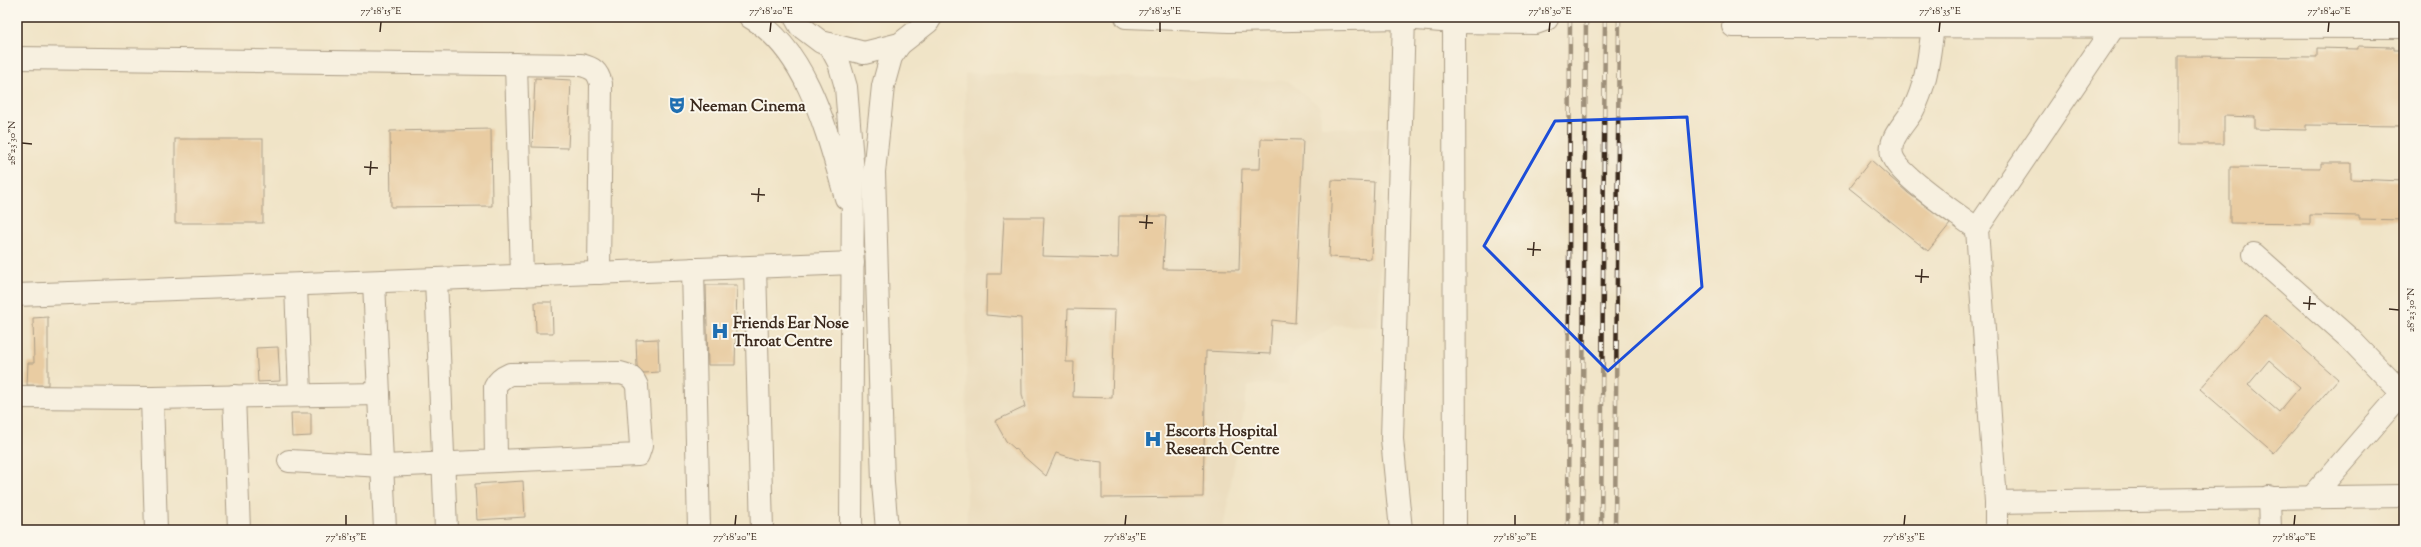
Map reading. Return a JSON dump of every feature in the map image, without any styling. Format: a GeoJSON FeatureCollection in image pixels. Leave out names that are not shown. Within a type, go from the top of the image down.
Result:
{"type":"FeatureCollection","features":[{"type":"Feature","properties":{"kind":"street"},"geometry":{"type":"LineString","coordinates":[[750,17],[783,43],[808,85],[832,151],[853,222]]}},
{"type":"Feature","properties":{"kind":"street"},"geometry":{"type":"LineString","coordinates":[[887,530],[883,483],[874,172],[883,86],[891,57],[900,44],[928,22],[931,17]]}},
{"type":"Feature","properties":{"kind":"street"},"geometry":{"type":"LineString","coordinates":[[1126,17],[1229,21],[1404,18],[1454,22],[1536,23],[1547,19]]}},
{"type":"Feature","properties":{"kind":"street"},"geometry":{"type":"LineString","coordinates":[[791,18],[822,42],[864,53],[900,44]]}},
{"type":"Feature","properties":{"kind":"street"},"geometry":{"type":"LineString","coordinates":[[1401,530],[1392,439],[1404,18]]}},
{"type":"Feature","properties":{"kind":"street"},"geometry":{"type":"LineString","coordinates":[[1454,22],[1455,530]]}},
{"type":"Feature","properties":{"kind":"street"},"geometry":{"type":"LineString","coordinates":[[1733,26],[2113,28],[2404,27]]}},
{"type":"Feature","properties":{"kind":"street"},"geometry":{"type":"LineString","coordinates":[[1933,27],[1923,89],[1913,110],[1897,134],[1891,147],[1893,157],[1903,172],[1977,229]]}},
{"type":"Feature","properties":{"kind":"street"},"geometry":{"type":"LineString","coordinates":[[1996,530],[1996,502],[1977,229],[2113,28]]}},
{"type":"Feature","properties":{"kind":"street"},"geometry":{"type":"LineString","coordinates":[[829,44],[839,63],[846,87],[853,173],[851,530]]}},
{"type":"Feature","properties":{"kind":"street"},"geometry":{"type":"LineString","coordinates":[[17,58],[581,65],[592,68],[598,74],[601,84],[599,273]]}},
{"type":"Feature","properties":{"kind":"street"},"geometry":{"type":"LineString","coordinates":[[516,64],[522,276]]}},
{"type":"Feature","properties":{"kind":"street"},"geometry":{"type":"LineString","coordinates":[[2254,254],[2351,340],[2403,392],[2312,497]]}},
{"type":"Feature","properties":{"kind":"street"},"geometry":{"type":"LineString","coordinates":[[17,295],[853,263]]}},
{"type":"Feature","properties":{"kind":"street"},"geometry":{"type":"LineString","coordinates":[[755,267],[762,530]]}},
{"type":"Feature","properties":{"kind":"street"},"geometry":{"type":"LineString","coordinates":[[692,269],[699,530]]}},
{"type":"Feature","properties":{"kind":"street"},"geometry":{"type":"LineString","coordinates":[[436,279],[446,530]]}},
{"type":"Feature","properties":{"kind":"street"},"geometry":{"type":"LineString","coordinates":[[374,282],[384,466],[385,530]]}},
{"type":"Feature","properties":{"kind":"street"},"geometry":{"type":"LineString","coordinates":[[296,285],[300,395]]}},
{"type":"Feature","properties":{"kind":"street"},"geometry":{"type":"LineString","coordinates":[[289,461],[384,466],[443,462],[638,455],[641,446],[637,386],[634,379],[628,374],[620,373],[510,374],[504,377],[498,381],[495,387],[496,460]]}},
{"type":"Feature","properties":{"kind":"street"},"geometry":{"type":"LineString","coordinates":[[17,397],[152,398],[379,394]]}},
{"type":"Feature","properties":{"kind":"street"},"geometry":{"type":"LineString","coordinates":[[234,396],[239,530]]}},
{"type":"Feature","properties":{"kind":"street"},"geometry":{"type":"LineString","coordinates":[[152,398],[156,530]]}},
{"type":"Feature","properties":{"kind":"street"},"geometry":{"type":"LineString","coordinates":[[1996,502],[2404,496]]}},
{"type":"Feature","properties":{"kind":"street"},"geometry":{"type":"LineString","coordinates":[[2269,498],[2270,530]]}},
{"type":"Feature","properties":{"kind":"highlighted area"},"geometry":{"type":"Polygon","coordinates":[[[1687,117],[1702,287],[1608,371],[1484,246],[1555,121],[1687,117]]]}},
{"type":"Feature","properties":{"kind":"shaded area"},"geometry":{"type":"Polygon","coordinates":[[[965,73],[1288,81],[1321,107],[1321,127],[1384,128],[1378,327],[1335,325],[1292,353],[1289,384],[1248,385],[1223,530],[967,530],[965,73]]]}},
{"type":"Feature","properties":{"kind":"building"},"geometry":{"type":"Polygon","coordinates":[[[2358,46],[2393,47],[2393,50],[2404,50],[2404,126],[2306,125],[2306,130],[2255,129],[2255,117],[2224,116],[2224,144],[2178,144],[2178,56],[2317,57],[2317,48],[2358,49],[2358,46]]]}},
{"type":"Feature","properties":{"kind":"building"},"geometry":{"type":"Polygon","coordinates":[[[535,78],[571,80],[568,148],[532,147],[535,78]]]}},
{"type":"Feature","properties":{"kind":"building"},"geometry":{"type":"Polygon","coordinates":[[[491,129],[492,206],[391,207],[390,131],[491,129]]]}},
{"type":"Feature","properties":{"kind":"building"},"geometry":{"type":"Polygon","coordinates":[[[175,139],[263,139],[263,223],[175,223],[175,139]]]}},
{"type":"Feature","properties":{"kind":"building"},"geometry":{"type":"Polygon","coordinates":[[[1261,139],[1303,140],[1295,323],[1272,320],[1270,354],[1206,351],[1203,497],[1102,498],[1102,462],[1076,459],[1056,453],[1046,476],[1006,441],[995,421],[1025,407],[1022,394],[1021,318],[986,315],[987,274],[1001,274],[1004,217],[1044,217],[1042,256],[1118,258],[1119,216],[1166,216],[1163,269],[1239,270],[1242,169],[1260,169],[1261,139]],[[1068,309],[1066,362],[1074,362],[1073,397],[1112,398],[1115,310],[1068,309]]]}},
{"type":"Feature","properties":{"kind":"building"},"geometry":{"type":"Polygon","coordinates":[[[1871,160],[1908,193],[1950,224],[1928,251],[1849,188],[1871,160]]]}},
{"type":"Feature","properties":{"kind":"building"},"geometry":{"type":"Polygon","coordinates":[[[2321,163],[2351,163],[2351,179],[2404,181],[2404,220],[2359,219],[2359,216],[2310,215],[2310,224],[2230,223],[2230,167],[2321,168],[2321,163]]]}},
{"type":"Feature","properties":{"kind":"building"},"geometry":{"type":"Polygon","coordinates":[[[1332,180],[1374,182],[1371,259],[1329,257],[1332,180]]]}},
{"type":"Feature","properties":{"kind":"building"},"geometry":{"type":"Polygon","coordinates":[[[706,285],[737,285],[735,365],[708,365],[706,285]]]}},
{"type":"Feature","properties":{"kind":"building"},"geometry":{"type":"Polygon","coordinates":[[[535,302],[552,302],[553,333],[536,333],[535,302]]]}},
{"type":"Feature","properties":{"kind":"building"},"geometry":{"type":"Polygon","coordinates":[[[2265,315],[2338,379],[2274,453],[2200,389],[2265,315]],[[2269,360],[2248,385],[2279,412],[2300,387],[2269,360]]]}},
{"type":"Feature","properties":{"kind":"building"},"geometry":{"type":"Polygon","coordinates":[[[48,317],[48,385],[27,385],[28,363],[34,363],[33,318],[48,317]]]}},
{"type":"Feature","properties":{"kind":"building"},"geometry":{"type":"Polygon","coordinates":[[[658,339],[659,372],[644,373],[637,366],[636,340],[658,339]]]}},
{"type":"Feature","properties":{"kind":"building"},"geometry":{"type":"Polygon","coordinates":[[[278,347],[280,381],[258,382],[256,348],[278,347]]]}},
{"type":"Feature","properties":{"kind":"building"},"geometry":{"type":"Polygon","coordinates":[[[291,413],[311,413],[311,436],[292,437],[291,413]]]}},
{"type":"Feature","properties":{"kind":"building"},"geometry":{"type":"Polygon","coordinates":[[[523,481],[525,517],[477,520],[475,484],[523,481]]]}},
{"type":"Feature","properties":{"kind":"railway"},"geometry":{"type":"LineString","coordinates":[[1568,530],[1570,17]]}},
{"type":"Feature","properties":{"kind":"railway"},"geometry":{"type":"LineString","coordinates":[[1582,530],[1586,17]]}},
{"type":"Feature","properties":{"kind":"railway"},"geometry":{"type":"LineString","coordinates":[[1601,530],[1605,17]]}},
{"type":"Feature","properties":{"kind":"railway"},"geometry":{"type":"LineString","coordinates":[[1615,530],[1619,17]]}},
{"type":"Feature","properties":{"kind":"place","name":"Neeman Cinema"},"geometry":{"type":"Point","coordinates":[677,105]}},
{"type":"Feature","properties":{"kind":"place","name":"Friends Ear Nose Throat Centre"},"geometry":{"type":"Point","coordinates":[720,331]}},
{"type":"Feature","properties":{"kind":"place","name":"Escorts Hospital Research Centre"},"geometry":{"type":"Point","coordinates":[1153,439]}}]}
